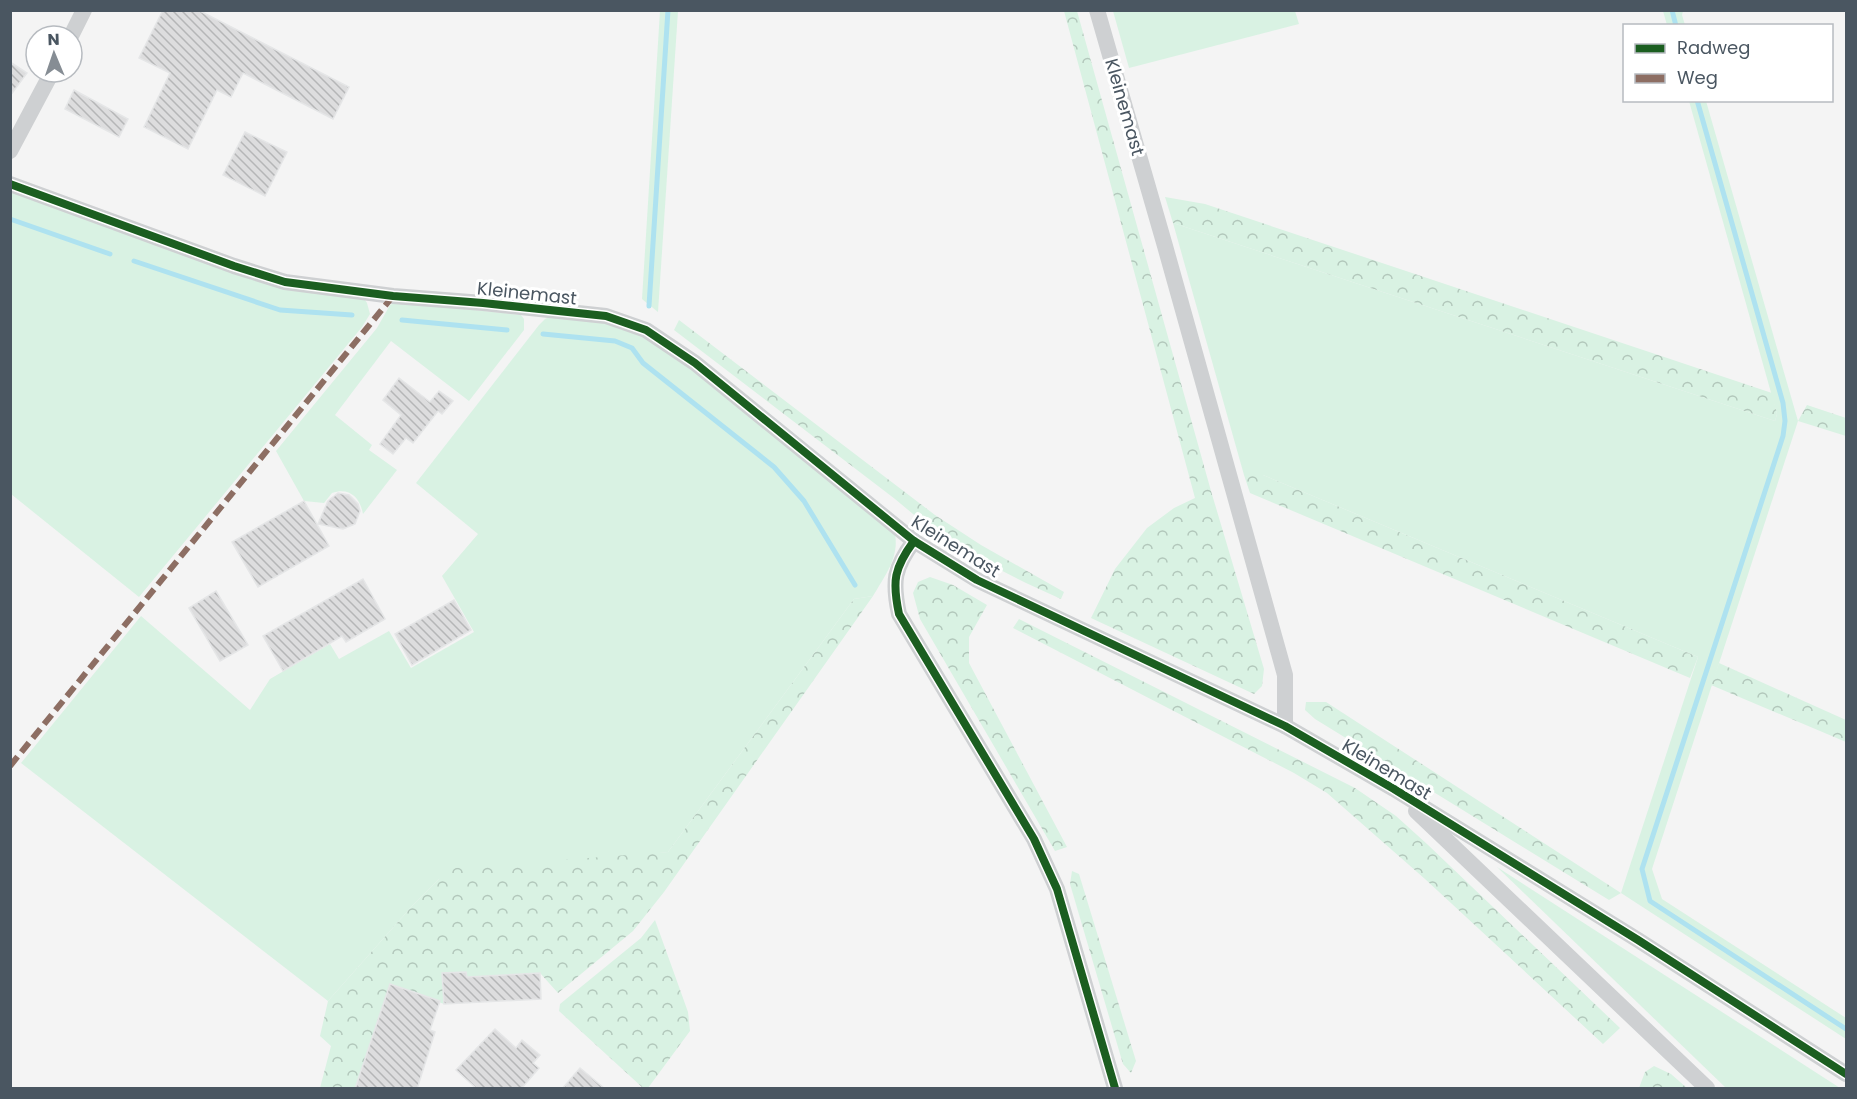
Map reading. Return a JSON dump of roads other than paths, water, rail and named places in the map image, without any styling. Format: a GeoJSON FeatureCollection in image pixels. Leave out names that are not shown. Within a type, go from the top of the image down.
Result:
{"type":"FeatureCollection","features":[{"type":"Feature","properties":{"kind":"street"},"geometry":{"type":"LineString","coordinates":[[77,24],[84,10]]}},
{"type":"Feature","properties":{"kind":"street","name":"Kleinemast"},"geometry":{"type":"LineString","coordinates":[[1096,10],[1166,246],[1286,675],[1285,726]]}},
{"type":"Feature","properties":{"kind":"street"},"geometry":{"type":"LineString","coordinates":[[10,151],[46,84]]}},
{"type":"Feature","properties":{"kind":"street","name":"Kleinemast"},"geometry":{"type":"LineString","coordinates":[[10,184],[234,266],[285,282],[381,295],[606,316],[646,330],[695,363],[914,541],[977,579],[1285,726],[1394,789],[1638,940],[1846,1074]]}},
{"type":"Feature","properties":{"kind":"street"},"geometry":{"type":"LineString","coordinates":[[914,541],[901,559],[894,582],[899,614],[1034,839],[1053,879],[1115,1089]]}},
{"type":"Feature","properties":{"kind":"street","name":"Kleinemast"},"geometry":{"type":"LineString","coordinates":[[1394,789],[1707,1089]]}},
{"type":"Feature","properties":{"kind":"waterway"},"geometry":{"type":"LineString","coordinates":[[649,306],[668,10]]}},
{"type":"Feature","properties":{"kind":"waterway"},"geometry":{"type":"LineString","coordinates":[[1672,10],[1676,24]]}},
{"type":"Feature","properties":{"kind":"waterway"},"geometry":{"type":"LineString","coordinates":[[1698,102],[1783,403],[1785,421],[1783,436],[1642,869],[1650,901],[1846,1029]]}},
{"type":"Feature","properties":{"kind":"waterway"},"geometry":{"type":"LineString","coordinates":[[10,219],[110,254]]}},
{"type":"Feature","properties":{"kind":"waterway"},"geometry":{"type":"LineString","coordinates":[[134,261],[280,310],[352,315]]}},
{"type":"Feature","properties":{"kind":"waterway"},"geometry":{"type":"LineString","coordinates":[[402,320],[507,330]]}},
{"type":"Feature","properties":{"kind":"waterway"},"geometry":{"type":"LineString","coordinates":[[543,334],[615,341],[632,348],[643,363],[774,467],[804,501],[855,585]]}}]}
